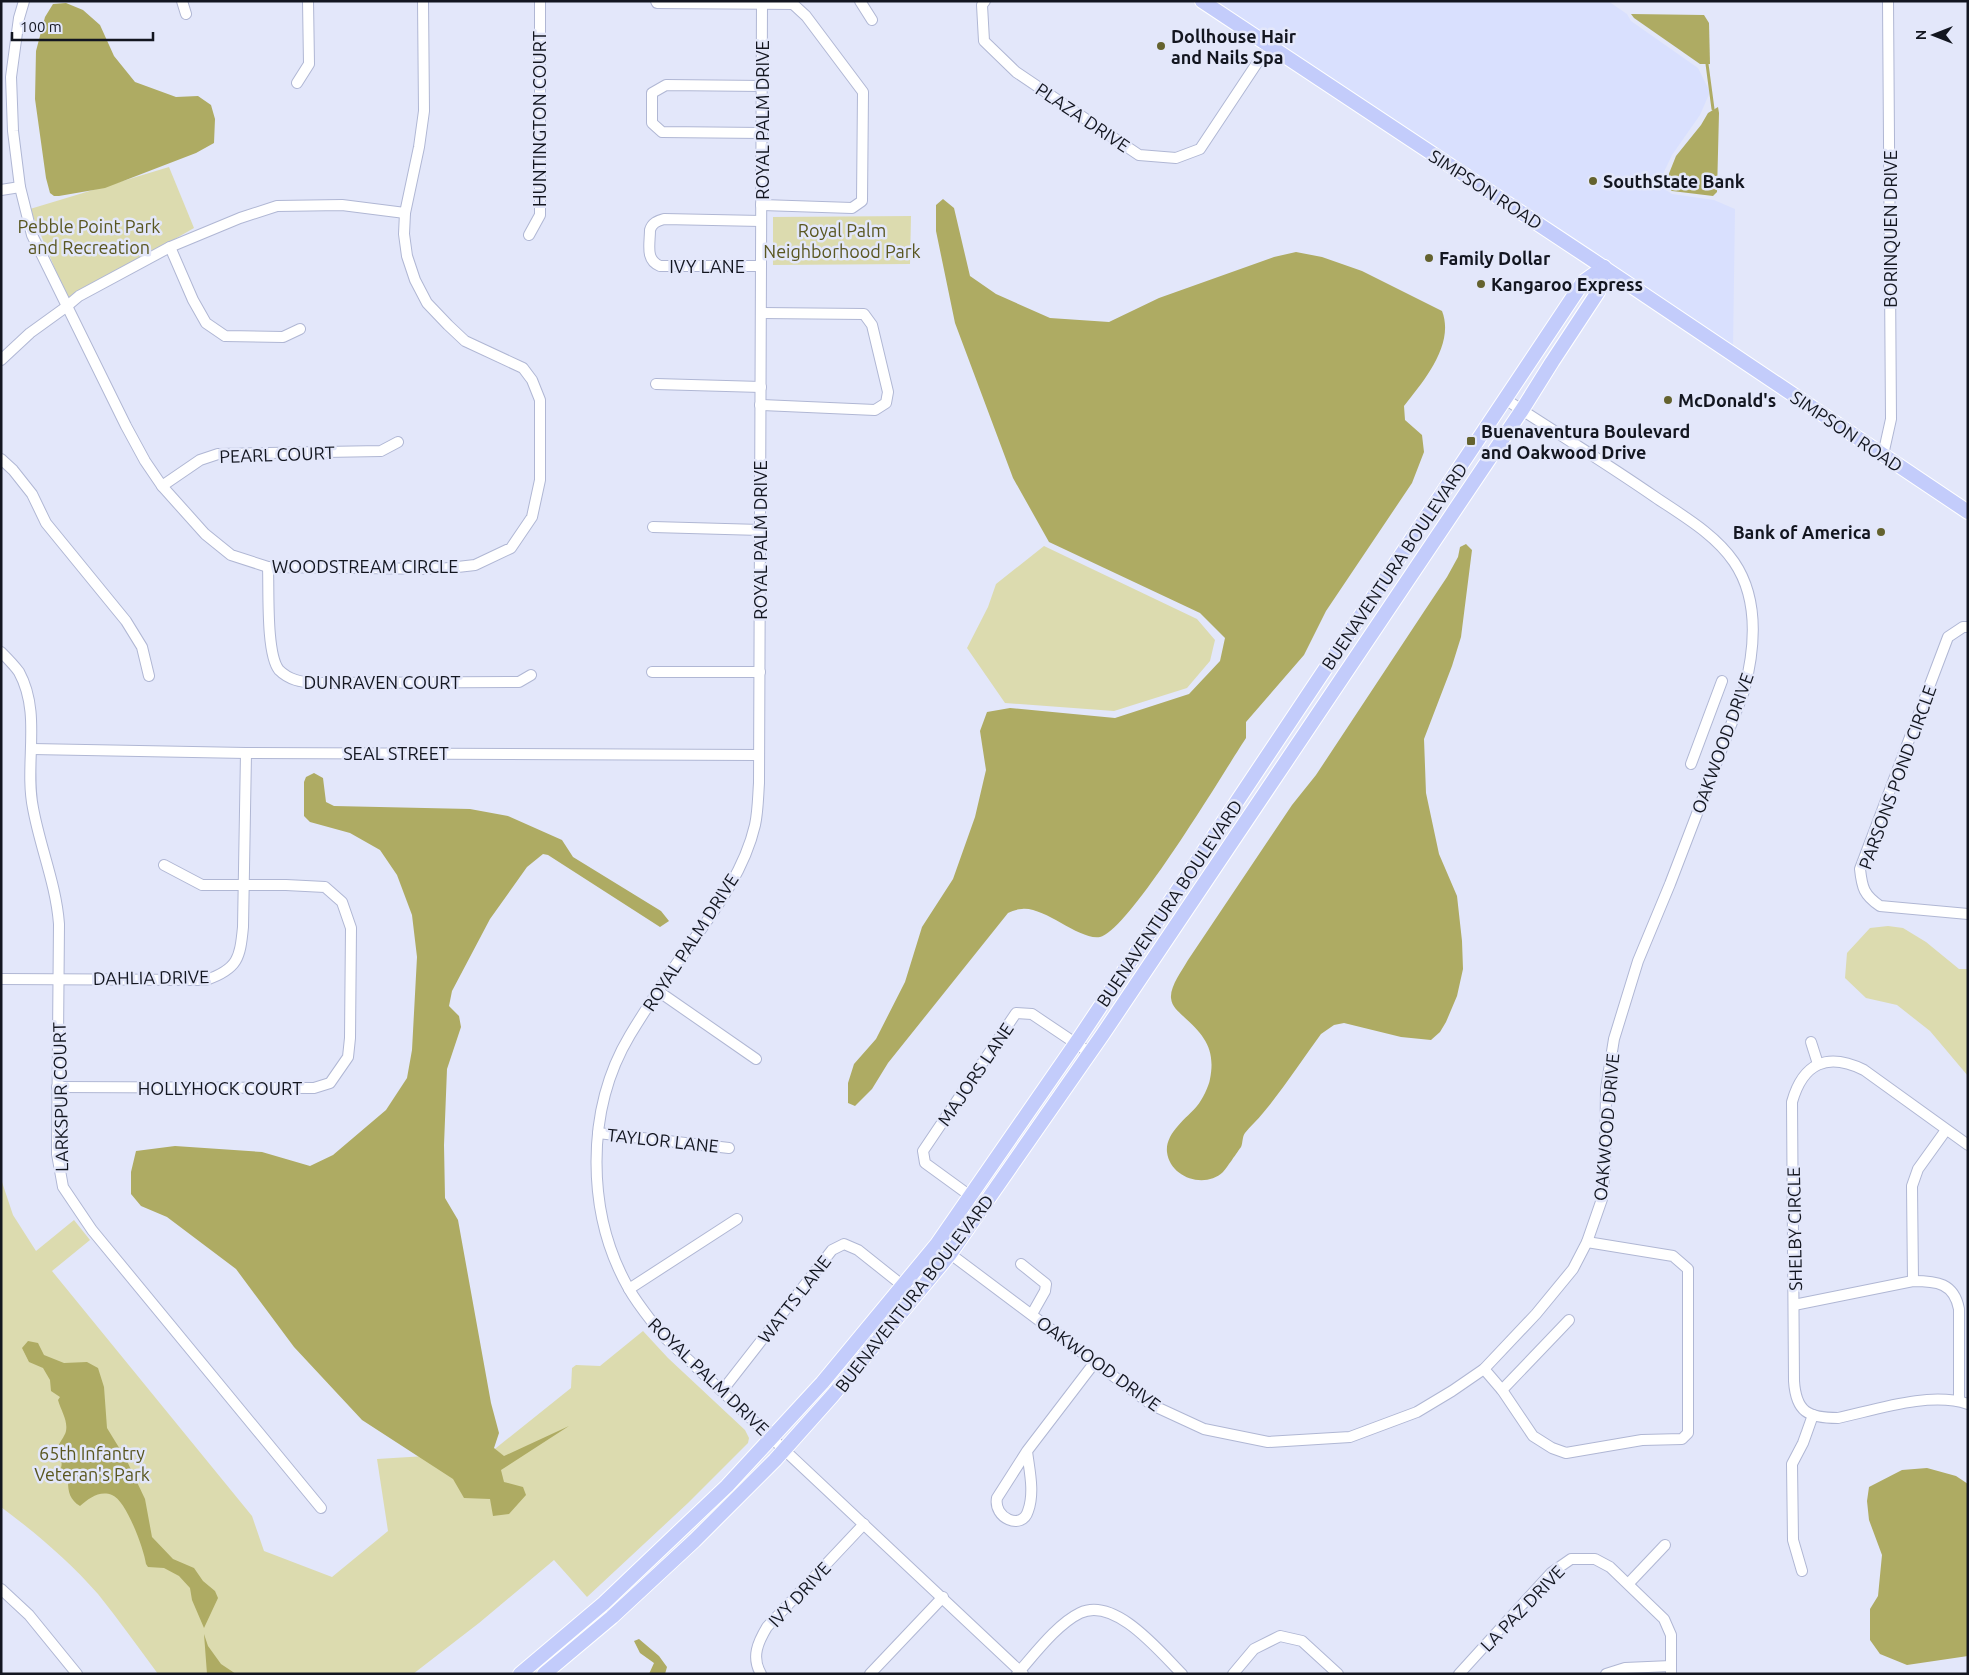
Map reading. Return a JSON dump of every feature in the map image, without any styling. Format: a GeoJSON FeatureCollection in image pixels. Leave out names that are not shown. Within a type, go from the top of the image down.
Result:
{"type":"FeatureCollection","features":[{"type":"Feature","properties":{"kind":"main road","name":"SIMPSON ROAD"},"geometry":{"type":"LineString","coordinates":[[1202,1],[1604,267],[1968,512]]}},
{"type":"Feature","properties":{"kind":"main road","name":"BUENAVENTURA BOULEVARD"},"geometry":{"type":"LineString","coordinates":[[520,1674],[611,1596],[727,1486],[822,1383],[937,1244],[969,1195],[1076,1043],[1584,282],[1604,267]]}},
{"type":"Feature","properties":{"kind":"main road","name":"BUENAVENTURA BOULEVARD"},"geometry":{"type":"LineString","coordinates":[[544,1674],[612,1617],[694,1541],[785,1450],[950,1254],[1103,1034],[1522,410],[1598,292],[1604,267]]}},
{"type":"Feature","properties":{"kind":"street","name":"WOODSTREAM CIRCLE"},"geometry":{"type":"LineString","coordinates":[[24,1],[6,77],[20,186],[32,234],[66,307],[126,426],[145,461],[162,486],[205,534],[231,555],[268,567],[440,569],[475,565],[511,548],[532,517],[540,480],[540,400],[532,380],[522,368],[465,341],[427,303],[415,280],[407,256],[404,234],[405,213],[420,147],[424,111],[423,1]]}},
{"type":"Feature","properties":{"kind":"street"},"geometry":{"type":"LineString","coordinates":[[182,1],[186,14]]}},
{"type":"Feature","properties":{"kind":"street"},"geometry":{"type":"LineString","coordinates":[[297,83],[308,64],[308,1]]}},
{"type":"Feature","properties":{"kind":"street","name":"HUNTINGTON COURT"},"geometry":{"type":"LineString","coordinates":[[529,235],[540,215],[540,1]]}},
{"type":"Feature","properties":{"kind":"street"},"geometry":{"type":"LineString","coordinates":[[656,1],[657,3],[793,4],[806,16],[863,92],[862,201],[852,208],[762,205]]}},
{"type":"Feature","properties":{"kind":"street"},"geometry":{"type":"LineString","coordinates":[[860,1],[872,20]]}},
{"type":"Feature","properties":{"kind":"street","name":"PLAZA DRIVE"},"geometry":{"type":"LineString","coordinates":[[985,1],[982,5],[984,41],[1016,72],[1139,155],[1176,158],[1200,149],[1269,45]]}},
{"type":"Feature","properties":{"kind":"street","name":"BORINQUEN DRIVE"},"geometry":{"type":"LineString","coordinates":[[1882,455],[1891,419],[1888,1]]}},
{"type":"Feature","properties":{"kind":"street","name":"ROYAL PALM DRIVE"},"geometry":{"type":"LineString","coordinates":[[762,3],[760,672],[759,783],[755,825],[742,860],[721,900],[658,991],[619,1056],[605,1095],[598,1133],[596,1176],[600,1206],[614,1259],[629,1289],[662,1335],[942,1597],[1020,1673]]}},
{"type":"Feature","properties":{"kind":"street"},"geometry":{"type":"LineString","coordinates":[[762,86],[666,85],[652,93],[652,123],[662,132],[762,133]]}},
{"type":"Feature","properties":{"kind":"street"},"geometry":{"type":"LineString","coordinates":[[1,190],[20,186]]}},
{"type":"Feature","properties":{"kind":"street"},"geometry":{"type":"LineString","coordinates":[[1,360],[30,333],[79,296],[170,247],[240,218],[277,206],[342,205],[405,213]]}},
{"type":"Feature","properties":{"kind":"street","name":"IVY LANE"},"geometry":{"type":"LineString","coordinates":[[761,221],[664,220],[656,222],[651,226],[650,230],[650,258],[653,264],[660,266],[762,266]]}},
{"type":"Feature","properties":{"kind":"street"},"geometry":{"type":"LineString","coordinates":[[170,247],[192,300],[206,323],[224,336],[283,337],[300,329]]}},
{"type":"Feature","properties":{"kind":"street"},"geometry":{"type":"LineString","coordinates":[[760,405],[875,410],[886,403],[888,392],[872,325],[864,314],[761,313]]}},
{"type":"Feature","properties":{"kind":"street"},"geometry":{"type":"LineString","coordinates":[[656,384],[760,387]]}},
{"type":"Feature","properties":{"kind":"street","name":"OAKWOOD DRIVE"},"geometry":{"type":"LineString","coordinates":[[937,1244],[1152,1405],[1204,1429],[1268,1442],[1350,1437],[1417,1412],[1484,1369],[1536,1314],[1573,1269],[1586,1242],[1602,1199],[1605,1166],[1606,1089],[1614,1039],[1638,961],[1744,691],[1750,670],[1754,628],[1748,591],[1734,562],[1715,540],[1698,526],[1645,490],[1505,399]]}},
{"type":"Feature","properties":{"kind":"street","name":"PEARL COURT"},"geometry":{"type":"LineString","coordinates":[[162,486],[200,460],[218,454],[381,451],[398,442]]}},
{"type":"Feature","properties":{"kind":"street"},"geometry":{"type":"LineString","coordinates":[[1,459],[13,470],[32,494],[46,523],[126,622],[142,647],[149,676]]}},
{"type":"Feature","properties":{"kind":"street"},"geometry":{"type":"LineString","coordinates":[[653,527],[761,530]]}},
{"type":"Feature","properties":{"kind":"street","name":"DUNRAVEN COURT"},"geometry":{"type":"LineString","coordinates":[[268,567],[271,648],[279,669],[296,682],[519,682],[531,675]]}},
{"type":"Feature","properties":{"kind":"street","name":"PARSONS POND CIRCLE"},"geometry":{"type":"LineString","coordinates":[[1968,627],[1963,627],[1948,636],[1860,869],[1862,886],[1869,899],[1880,906],[1968,914]]}},
{"type":"Feature","properties":{"kind":"street","name":"LARKSPUR COURT"},"geometry":{"type":"LineString","coordinates":[[1,652],[18,671],[26,690],[30,713],[32,749],[29,786],[57,903],[57,1154],[63,1187],[92,1230],[321,1508]]}},
{"type":"Feature","properties":{"kind":"street"},"geometry":{"type":"LineString","coordinates":[[652,672],[760,672]]}},
{"type":"Feature","properties":{"kind":"street"},"geometry":{"type":"LineString","coordinates":[[1691,764],[1722,681]]}},
{"type":"Feature","properties":{"kind":"street","name":"SEAL STREET"},"geometry":{"type":"LineString","coordinates":[[32,749],[246,753],[759,755]]}},
{"type":"Feature","properties":{"kind":"street","name":"DAHLIA DRIVE"},"geometry":{"type":"LineString","coordinates":[[1,978],[206,980],[219,976],[230,968],[241,953],[246,753]]}},
{"type":"Feature","properties":{"kind":"street","name":"HOLLYHOCK COURT"},"geometry":{"type":"LineString","coordinates":[[57,1087],[301,1089],[330,1083],[348,1057],[350,1038],[351,928],[342,902],[325,887],[286,884],[202,885],[164,865]]}},
{"type":"Feature","properties":{"kind":"street"},"geometry":{"type":"LineString","coordinates":[[658,991],[756,1059]]}},
{"type":"Feature","properties":{"kind":"street","name":"MAJORS LANE"},"geometry":{"type":"LineString","coordinates":[[969,1195],[925,1163],[923,1151],[1016,1013],[1032,1014],[1090,1053]]}},
{"type":"Feature","properties":{"kind":"street"},"geometry":{"type":"LineString","coordinates":[[1088,1024],[1103,1034]]}},
{"type":"Feature","properties":{"kind":"street"},"geometry":{"type":"LineString","coordinates":[[1812,1042],[1818,1064],[1832,1061],[1845,1062],[1864,1070],[1968,1145]]}},
{"type":"Feature","properties":{"kind":"street","name":"SHELBY CIRCLE"},"geometry":{"type":"LineString","coordinates":[[1813,1415],[1800,1407],[1794,1393],[1792,1102],[1796,1088],[1802,1078],[1818,1064]]}},
{"type":"Feature","properties":{"kind":"street"},"geometry":{"type":"LineString","coordinates":[[1913,1281],[1912,1186],[1918,1169],[1946,1130]]}},
{"type":"Feature","properties":{"kind":"street","name":"TAYLOR LANE"},"geometry":{"type":"LineString","coordinates":[[598,1133],[729,1148]]}},
{"type":"Feature","properties":{"kind":"street"},"geometry":{"type":"LineString","coordinates":[[629,1289],[737,1219]]}},
{"type":"Feature","properties":{"kind":"street"},"geometry":{"type":"LineString","coordinates":[[1484,1369],[1502,1390],[1533,1436],[1552,1448],[1566,1453],[1642,1440],[1682,1439],[1688,1433],[1688,1269],[1673,1256],[1586,1242]]}},
{"type":"Feature","properties":{"kind":"street","name":"WATTS LANE"},"geometry":{"type":"LineString","coordinates":[[722,1392],[832,1250],[844,1244],[858,1250],[902,1285]]}},
{"type":"Feature","properties":{"kind":"street"},"geometry":{"type":"LineString","coordinates":[[1021,1264],[1046,1284],[1045,1290],[1032,1314]]}},
{"type":"Feature","properties":{"kind":"street"},"geometry":{"type":"LineString","coordinates":[[1794,1305],[1913,1281],[1938,1283],[1952,1292],[1957,1300],[1959,1309],[1964,1403],[1918,1402],[1838,1418],[1813,1415],[1803,1443],[1792,1464],[1793,1540],[1802,1571]]}},
{"type":"Feature","properties":{"kind":"street"},"geometry":{"type":"LineString","coordinates":[[1502,1390],[1569,1320]]}},
{"type":"Feature","properties":{"kind":"street"},"geometry":{"type":"LineString","coordinates":[[1027,1451],[1030,1477],[1029,1510],[1025,1517],[1018,1521],[1009,1520],[999,1512],[996,1504],[997,1498],[1027,1451],[1095,1362]]}},
{"type":"Feature","properties":{"kind":"street","name":"IVY DRIVE"},"geometry":{"type":"LineString","coordinates":[[761,1674],[755,1655],[758,1641],[767,1627],[864,1524]]}},
{"type":"Feature","properties":{"kind":"street"},"geometry":{"type":"LineString","coordinates":[[1629,1583],[1665,1545]]}},
{"type":"Feature","properties":{"kind":"street","name":"LA PAZ DRIVE"},"geometry":{"type":"LineString","coordinates":[[1459,1674],[1551,1573],[1571,1559],[1595,1559],[1610,1567],[1629,1583],[1664,1619],[1671,1635],[1671,1670]]}},
{"type":"Feature","properties":{"kind":"street"},"geometry":{"type":"LineString","coordinates":[[1,1588],[29,1615],[77,1674]]}},
{"type":"Feature","properties":{"kind":"street"},"geometry":{"type":"LineString","coordinates":[[870,1674],[942,1597]]}},
{"type":"Feature","properties":{"kind":"street"},"geometry":{"type":"LineString","coordinates":[[1020,1673],[1060,1627],[1080,1612],[1099,1609],[1126,1620],[1182,1674]]}},
{"type":"Feature","properties":{"kind":"street"},"geometry":{"type":"LineString","coordinates":[[1233,1674],[1254,1649],[1280,1636],[1302,1641],[1338,1674]]}},
{"type":"Feature","properties":{"kind":"street"},"geometry":{"type":"LineString","coordinates":[[1606,1674],[1625,1668],[1671,1670]]}},
{"type":"Feature","properties":{"kind":"shaded area"},"geometry":{"type":"Polygon","coordinates":[[[1213,1],[1608,1],[1627,14],[1631,21],[1698,68],[1710,92],[1700,115],[1672,155],[1663,174],[1663,188],[1672,194],[1714,200],[1735,209],[1733,349],[1610,265],[1610,263],[1213,1]]]}},
{"type":"Feature","properties":{"kind":"shaded area"},"geometry":{"type":"Polygon","coordinates":[[[66,3],[83,10],[100,25],[114,56],[135,82],[176,97],[198,96],[211,105],[215,119],[214,143],[196,153],[105,188],[59,196],[54,196],[50,193],[46,178],[35,99],[36,51],[45,17],[53,4],[66,3]]]}},
{"type":"Feature","properties":{"kind":"shaded area"},"geometry":{"type":"Polygon","coordinates":[[[1631,14],[1704,15],[1709,23],[1710,64],[1700,64],[1631,14]]]}},
{"type":"Feature","properties":{"kind":"shaded area"},"geometry":{"type":"Polygon","coordinates":[[[1718,107],[1717,192],[1713,196],[1672,191],[1668,188],[1668,176],[1676,156],[1701,125],[1708,113],[1718,107]]]}},
{"type":"Feature","properties":{"kind":"shaded area"},"geometry":{"type":"Polygon","coordinates":[[[943,199],[954,208],[970,276],[996,294],[1050,318],[1109,322],[1159,298],[1274,257],[1296,252],[1322,257],[1362,271],[1442,311],[1445,324],[1444,336],[1435,362],[1404,406],[1405,420],[1422,435],[1424,452],[1412,483],[1326,611],[1304,655],[1246,722],[1246,738],[1176,847],[1132,908],[1114,928],[1100,937],[1082,934],[1041,913],[1031,910],[1018,909],[1008,913],[888,1063],[872,1089],[855,1106],[848,1103],[848,1083],[854,1064],[876,1039],[905,982],[922,927],[953,879],[975,817],[986,770],[980,731],[987,712],[1010,708],[1115,718],[1189,694],[1220,661],[1225,638],[1200,613],[1049,542],[1013,478],[955,323],[936,231],[936,205],[943,199]]]}},
{"type":"Feature","properties":{"kind":"shaded area"},"geometry":{"type":"Polygon","coordinates":[[[1466,544],[1472,550],[1461,637],[1424,739],[1426,793],[1439,854],[1457,896],[1462,941],[1463,969],[1457,996],[1446,1022],[1440,1032],[1431,1040],[1401,1037],[1344,1023],[1334,1025],[1321,1034],[1278,1094],[1245,1133],[1241,1147],[1223,1172],[1207,1180],[1189,1178],[1174,1168],[1167,1152],[1167,1145],[1173,1132],[1197,1106],[1205,1093],[1210,1079],[1211,1059],[1207,1043],[1173,1004],[1171,993],[1174,984],[1188,960],[1292,805],[1316,775],[1447,577],[1458,557],[1460,547],[1466,544]]]}},
{"type":"Feature","properties":{"kind":"shaded area"},"geometry":{"type":"Polygon","coordinates":[[[314,773],[323,778],[326,802],[334,806],[470,809],[508,816],[562,840],[573,857],[661,911],[669,921],[660,927],[548,855],[543,854],[527,867],[490,919],[452,991],[449,1006],[459,1016],[461,1027],[447,1069],[444,1145],[445,1198],[458,1220],[491,1403],[499,1433],[494,1448],[504,1456],[569,1426],[501,1470],[504,1482],[523,1487],[526,1495],[509,1514],[493,1516],[490,1499],[464,1498],[453,1479],[362,1420],[294,1347],[236,1269],[167,1217],[141,1206],[131,1194],[131,1172],[136,1151],[175,1146],[262,1152],[310,1166],[333,1155],[386,1110],[407,1078],[412,1050],[417,957],[412,915],[397,875],[380,850],[350,833],[310,822],[304,816],[304,782],[306,777],[314,773]]]}},
{"type":"Feature","properties":{"kind":"shaded area"},"geometry":{"type":"Polygon","coordinates":[[[28,1341],[38,1343],[44,1355],[64,1363],[87,1362],[98,1368],[104,1387],[107,1428],[126,1459],[145,1499],[152,1537],[173,1559],[194,1568],[203,1581],[215,1591],[218,1598],[204,1628],[192,1600],[190,1588],[179,1576],[164,1568],[148,1567],[134,1526],[117,1499],[112,1495],[103,1493],[91,1498],[80,1506],[72,1498],[69,1492],[68,1481],[62,1480],[59,1473],[62,1463],[58,1448],[66,1427],[58,1400],[60,1397],[51,1391],[50,1380],[43,1368],[29,1362],[22,1348],[28,1341]]]}},
{"type":"Feature","properties":{"kind":"shaded area"},"geometry":{"type":"Polygon","coordinates":[[[1927,1468],[1956,1476],[1968,1484],[1968,1656],[1907,1665],[1880,1654],[1870,1640],[1870,1609],[1878,1596],[1882,1555],[1869,1520],[1867,1501],[1869,1487],[1902,1470],[1927,1468]]]}},
{"type":"Feature","properties":{"kind":"shaded area"},"geometry":{"type":"Polygon","coordinates":[[[204,1634],[208,1646],[221,1664],[236,1674],[207,1674],[204,1634]]]}},
{"type":"Feature","properties":{"kind":"shaded area"},"geometry":{"type":"Polygon","coordinates":[[[639,1639],[659,1656],[667,1667],[665,1674],[649,1674],[654,1663],[640,1653],[634,1641],[639,1639]]]}},
{"type":"Feature","properties":{"kind":"green space","name":"Pebble Point Park and Recreation"},"geometry":{"type":"Polygon","coordinates":[[[169,167],[194,228],[68,300],[30,209],[169,167]]]}},
{"type":"Feature","properties":{"kind":"green space","name":"Royal Palm Neighborhood Park"},"geometry":{"type":"Polygon","coordinates":[[[911,216],[910,264],[773,265],[773,217],[911,216]]]}},
{"type":"Feature","properties":{"kind":"green space"},"geometry":{"type":"Polygon","coordinates":[[[1044,546],[1197,619],[1215,640],[1210,661],[1187,688],[1114,711],[1005,703],[967,648],[988,607],[996,584],[1044,546]]]}},
{"type":"Feature","properties":{"kind":"green space"},"geometry":{"type":"Polygon","coordinates":[[[1888,926],[1903,928],[1926,942],[1959,969],[1968,969],[1968,1076],[1930,1031],[1897,1005],[1866,998],[1845,978],[1847,953],[1870,928],[1888,926]]]}},
{"type":"Feature","properties":{"kind":"green space","name":"65th Infantry Veteran's Park"},"geometry":{"type":"Polygon","coordinates":[[[1,1179],[13,1215],[36,1251],[74,1220],[90,1240],[52,1271],[252,1516],[264,1551],[332,1577],[388,1531],[377,1459],[491,1452],[571,1388],[572,1368],[576,1365],[600,1366],[643,1331],[668,1358],[745,1430],[749,1438],[748,1443],[688,1503],[587,1597],[554,1560],[479,1623],[413,1674],[158,1674],[98,1594],[76,1570],[1,1507],[1,1179]]]}},
{"type":"Feature","properties":{"kind":"waterway"},"geometry":{"type":"LineString","coordinates":[[1707,64],[1713,109]]}},
{"type":"Feature","properties":{"kind":"place","name":"Dollhouse Hair and Nails Spa"},"geometry":{"type":"Point","coordinates":[1161,46]}},
{"type":"Feature","properties":{"kind":"place","name":"SouthState Bank"},"geometry":{"type":"Point","coordinates":[1593,181]}},
{"type":"Feature","properties":{"kind":"place","name":"Family Dollar"},"geometry":{"type":"Point","coordinates":[1429,258]}},
{"type":"Feature","properties":{"kind":"place","name":"Kangaroo Express"},"geometry":{"type":"Point","coordinates":[1481,284]}},
{"type":"Feature","properties":{"kind":"place","name":"McDonald's"},"geometry":{"type":"Point","coordinates":[1668,400]}},
{"type":"Feature","properties":{"kind":"place","name":"Buenaventura Boulevard and Oakwood Drive"},"geometry":{"type":"Point","coordinates":[1471,441]}},
{"type":"Feature","properties":{"kind":"place","name":"Bank of America"},"geometry":{"type":"Point","coordinates":[1881,532]}}]}
